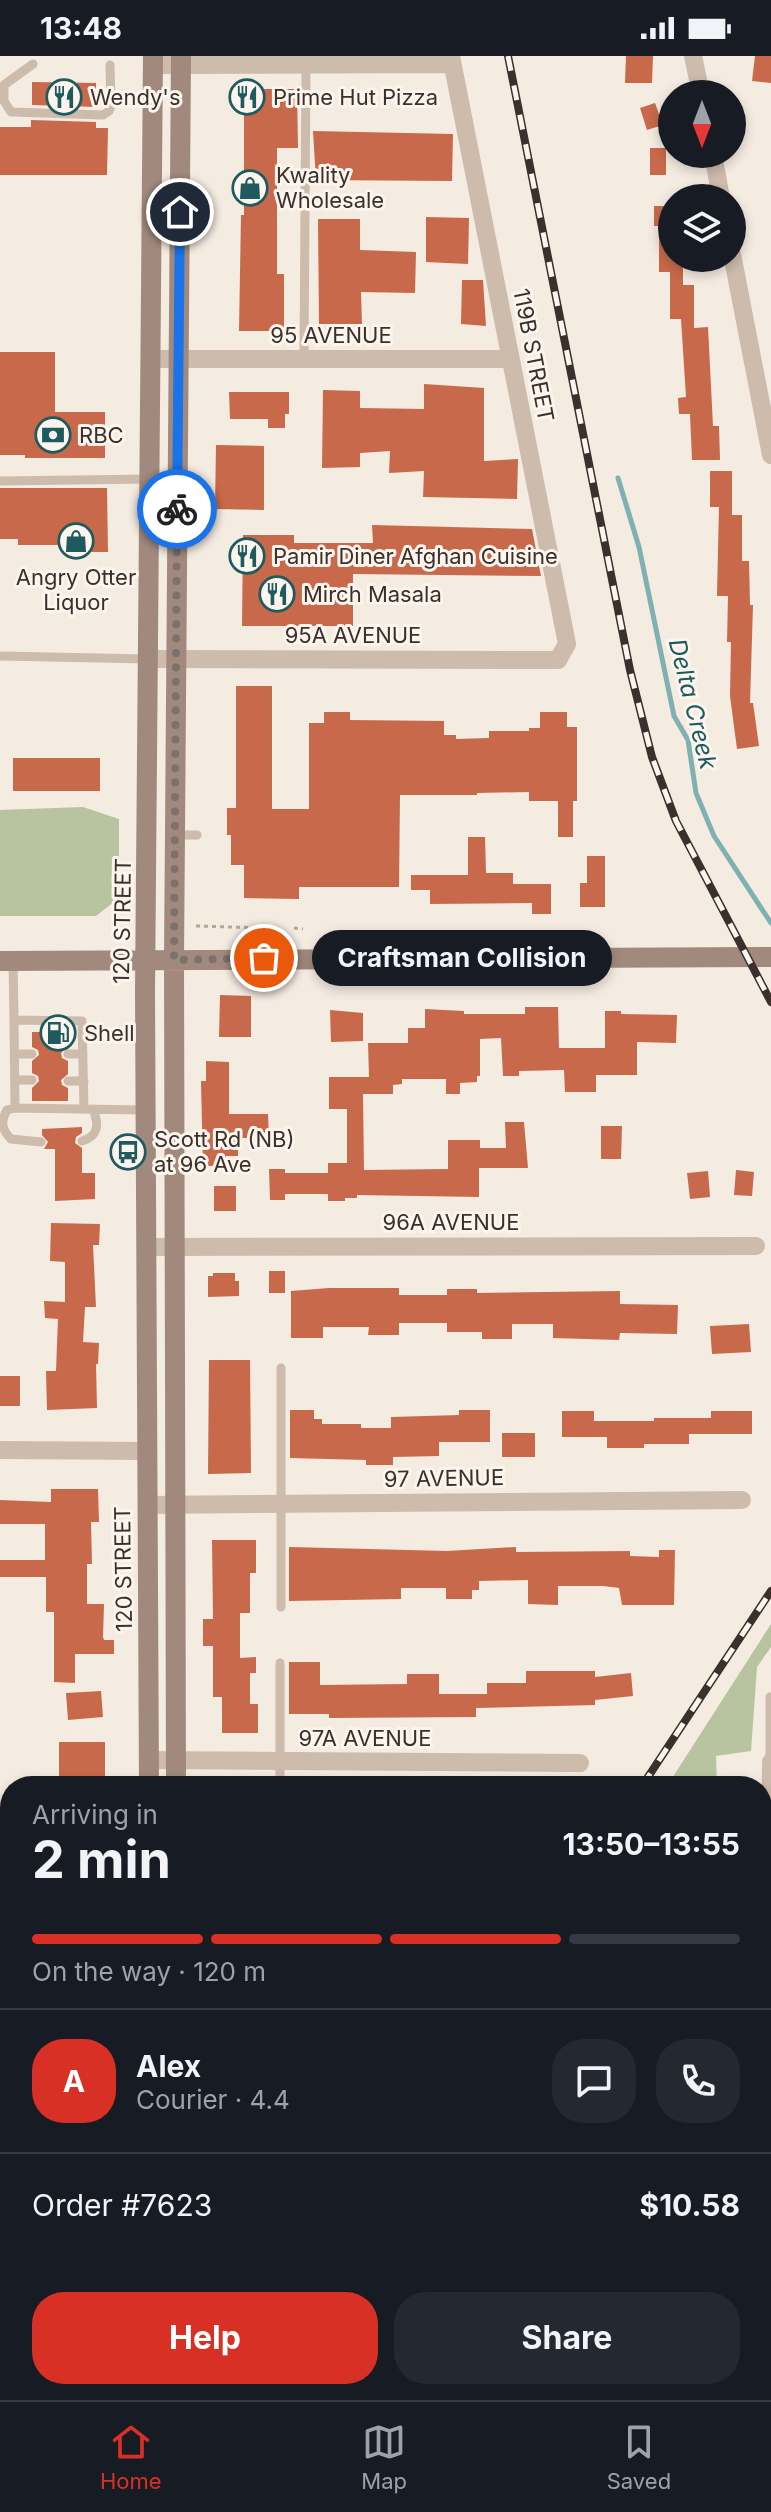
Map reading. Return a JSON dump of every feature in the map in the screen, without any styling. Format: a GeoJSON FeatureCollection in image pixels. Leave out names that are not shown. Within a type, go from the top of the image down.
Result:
{"type":"FeatureCollection","features":[{"type":"Feature","properties":{"kind":"main road","name":"120 STREET"},"geometry":{"type":"LineString","coordinates":[[149,1776],[145,1110],[153,60]]}},
{"type":"Feature","properties":{"kind":"main road"},"geometry":{"type":"LineString","coordinates":[[176,1776],[174,960],[181,60]]}},
{"type":"Feature","properties":{"kind":"main road"},"geometry":{"type":"LineString","coordinates":[[7,961],[771,957]]}},
{"type":"Feature","properties":{"kind":"street"},"geometry":{"type":"LineString","coordinates":[[693,56],[698,80]]}},
{"type":"Feature","properties":{"kind":"street"},"geometry":{"type":"LineString","coordinates":[[153,60],[306,64],[451,60]]}},
{"type":"Feature","properties":{"kind":"street","name":"119B STREET"},"geometry":{"type":"LineString","coordinates":[[451,60],[567,644],[558,660]]}},
{"type":"Feature","properties":{"kind":"street"},"geometry":{"type":"LineString","coordinates":[[735,272],[771,455]]}},
{"type":"Feature","properties":{"kind":"street","name":"95 AVENUE"},"geometry":{"type":"LineString","coordinates":[[151,359],[510,359]]}},
{"type":"Feature","properties":{"kind":"street","name":"95A AVENUE"},"geometry":{"type":"LineString","coordinates":[[148,659],[558,660]]}},
{"type":"Feature","properties":{"kind":"street","name":"96A AVENUE"},"geometry":{"type":"LineString","coordinates":[[147,1247],[756,1246]]}},
{"type":"Feature","properties":{"kind":"street"},"geometry":{"type":"LineString","coordinates":[[0,1450],[146,1451]]}},
{"type":"Feature","properties":{"kind":"street","name":"97 AVENUE"},"geometry":{"type":"LineString","coordinates":[[147,1505],[742,1500]]}},
{"type":"Feature","properties":{"kind":"street","name":"97A AVENUE"},"geometry":{"type":"LineString","coordinates":[[149,1760],[580,1763]]}},
{"type":"Feature","properties":{"kind":"lane"},"geometry":{"type":"LineString","coordinates":[[33,64],[4,85],[4,101],[11,112],[103,115],[111,106],[110,65]]}},
{"type":"Feature","properties":{"kind":"lane"},"geometry":{"type":"LineString","coordinates":[[304,359],[306,64]]}},
{"type":"Feature","properties":{"kind":"lane"},"geometry":{"type":"LineString","coordinates":[[0,481],[151,479]]}},
{"type":"Feature","properties":{"kind":"lane"},"geometry":{"type":"LineString","coordinates":[[0,656],[148,659]]}},
{"type":"Feature","properties":{"kind":"lane"},"geometry":{"type":"LineString","coordinates":[[176,835],[197,835]]}},
{"type":"Feature","properties":{"kind":"lane"},"geometry":{"type":"LineString","coordinates":[[7,961],[14,1020],[15,1108]]}},
{"type":"Feature","properties":{"kind":"lane"},"geometry":{"type":"LineString","coordinates":[[14,1020],[82,1021],[84,1081],[88,1109],[97,1126],[96,1133],[82,1141]]}},
{"type":"Feature","properties":{"kind":"lane"},"geometry":{"type":"LineString","coordinates":[[15,1054],[32,1054]]}},
{"type":"Feature","properties":{"kind":"lane"},"geometry":{"type":"LineString","coordinates":[[68,1054],[83,1054]]}},
{"type":"Feature","properties":{"kind":"lane"},"geometry":{"type":"LineString","coordinates":[[15,1080],[32,1080]]}},
{"type":"Feature","properties":{"kind":"lane"},"geometry":{"type":"LineString","coordinates":[[68,1081],[84,1081]]}},
{"type":"Feature","properties":{"kind":"lane"},"geometry":{"type":"LineString","coordinates":[[41,1142],[11,1139],[4,1132],[2,1119],[7,1110],[145,1110]]}},
{"type":"Feature","properties":{"kind":"lane"},"geometry":{"type":"LineString","coordinates":[[281,1368],[281,1607]]}},
{"type":"Feature","properties":{"kind":"lane"},"geometry":{"type":"LineString","coordinates":[[280,1663],[280,1776]]}},
{"type":"Feature","properties":{"kind":"lane"},"geometry":{"type":"LineString","coordinates":[[770,1697],[771,1762]]}},
{"type":"Feature","properties":{"kind":"path"},"geometry":{"type":"LineString","coordinates":[[196,926],[266,928]]}},
{"type":"Feature","properties":{"kind":"path"},"geometry":{"type":"LineString","coordinates":[[294,928],[303,929]]}},
{"type":"Feature","properties":{"kind":"green space"},"geometry":{"type":"Polygon","coordinates":[[[83,807],[119,819],[119,898],[96,916],[0,916],[0,810],[83,807]]]}},
{"type":"Feature","properties":{"kind":"green space"},"geometry":{"type":"Polygon","coordinates":[[[771,1624],[771,1647],[757,1667],[751,1751],[716,1756],[717,1776],[673,1776],[771,1624]]]}},
{"type":"Feature","properties":{"kind":"building"},"geometry":{"type":"Polygon","coordinates":[[[626,56],[653,56],[652,83],[625,83],[626,56]]]}},
{"type":"Feature","properties":{"kind":"building"},"geometry":{"type":"Polygon","coordinates":[[[755,56],[771,56],[771,83],[752,81],[755,56]]]}},
{"type":"Feature","properties":{"kind":"building","name":"Wendy's"},"geometry":{"type":"Polygon","coordinates":[[[32,82],[96,83],[96,107],[32,105],[32,82]]]}},
{"type":"Feature","properties":{"kind":"building"},"geometry":{"type":"Polygon","coordinates":[[[244,89],[297,89],[298,148],[277,148],[277,274],[284,274],[284,331],[239,331],[241,215],[244,215],[244,89]]]}},
{"type":"Feature","properties":{"kind":"building"},"geometry":{"type":"Polygon","coordinates":[[[655,103],[658,127],[647,130],[640,108],[655,103]]]}},
{"type":"Feature","properties":{"kind":"building"},"geometry":{"type":"Polygon","coordinates":[[[31,120],[96,122],[96,128],[108,128],[107,175],[0,175],[0,127],[31,127],[31,120]]]}},
{"type":"Feature","properties":{"kind":"building"},"geometry":{"type":"Polygon","coordinates":[[[313,131],[453,134],[452,181],[316,180],[313,131]]]}},
{"type":"Feature","properties":{"kind":"building"},"geometry":{"type":"Polygon","coordinates":[[[650,148],[658,148],[658,168],[666,168],[666,175],[650,175],[650,148]]]}},
{"type":"Feature","properties":{"kind":"building"},"geometry":{"type":"Polygon","coordinates":[[[654,206],[658,206],[658,226],[654,226],[654,206]]]}},
{"type":"Feature","properties":{"kind":"building"},"geometry":{"type":"Polygon","coordinates":[[[426,217],[469,218],[468,264],[426,262],[426,217]]]}},
{"type":"Feature","properties":{"kind":"building"},"geometry":{"type":"Polygon","coordinates":[[[318,219],[360,219],[360,250],[416,252],[415,293],[361,292],[362,324],[319,324],[318,219]]]}},
{"type":"Feature","properties":{"kind":"building"},"geometry":{"type":"Polygon","coordinates":[[[670,272],[683,272],[683,285],[694,285],[694,328],[708,327],[713,426],[719,426],[720,460],[692,460],[690,414],[679,414],[678,398],[686,397],[681,319],[670,319],[670,272]]]}},
{"type":"Feature","properties":{"kind":"building"},"geometry":{"type":"Polygon","coordinates":[[[462,280],[483,280],[486,326],[461,324],[462,280]]]}},
{"type":"Feature","properties":{"kind":"building"},"geometry":{"type":"Polygon","coordinates":[[[0,352],[55,352],[55,412],[105,412],[105,458],[0,455],[0,352]]]}},
{"type":"Feature","properties":{"kind":"building"},"geometry":{"type":"Polygon","coordinates":[[[424,384],[484,388],[484,461],[518,459],[517,499],[423,497],[424,471],[389,473],[390,451],[360,453],[360,467],[322,468],[323,390],[360,391],[360,408],[424,409],[424,384]]]}},
{"type":"Feature","properties":{"kind":"building"},"geometry":{"type":"Polygon","coordinates":[[[229,392],[289,392],[289,414],[285,414],[285,428],[268,428],[268,419],[230,419],[229,392]]]}},
{"type":"Feature","properties":{"kind":"building"},"geometry":{"type":"Polygon","coordinates":[[[216,445],[264,446],[264,510],[215,509],[216,445]]]}},
{"type":"Feature","properties":{"kind":"building"},"geometry":{"type":"Polygon","coordinates":[[[710,471],[732,471],[732,515],[742,515],[742,561],[749,561],[750,605],[753,605],[750,703],[753,703],[759,746],[737,749],[730,696],[728,596],[717,596],[719,507],[710,507],[710,471]]]}},
{"type":"Feature","properties":{"kind":"building"},"geometry":{"type":"Polygon","coordinates":[[[0,488],[107,488],[108,552],[66,552],[66,545],[18,545],[18,539],[0,539],[0,488]]]}},
{"type":"Feature","properties":{"kind":"building"},"geometry":{"type":"Polygon","coordinates":[[[372,525],[532,529],[541,576],[353,574],[353,626],[242,626],[243,535],[294,535],[294,543],[373,543],[372,525]]]}},
{"type":"Feature","properties":{"kind":"building"},"geometry":{"type":"Polygon","coordinates":[[[236,686],[272,686],[272,809],[309,809],[309,723],[324,723],[324,712],[350,712],[350,720],[444,721],[444,735],[456,735],[456,739],[489,738],[489,731],[529,731],[529,728],[540,728],[540,712],[567,712],[567,727],[577,727],[577,801],[573,801],[573,837],[558,837],[558,801],[529,801],[529,792],[400,795],[399,887],[299,887],[299,899],[244,898],[244,865],[231,865],[231,835],[227,835],[227,808],[236,808],[236,686]]]}},
{"type":"Feature","properties":{"kind":"building"},"geometry":{"type":"Polygon","coordinates":[[[13,758],[100,758],[100,791],[13,791],[13,758]]]}},
{"type":"Feature","properties":{"kind":"building"},"geometry":{"type":"Polygon","coordinates":[[[468,837],[485,837],[486,873],[513,873],[513,884],[551,884],[551,914],[532,914],[532,903],[430,904],[430,890],[411,890],[411,875],[468,875],[468,837]]]}},
{"type":"Feature","properties":{"kind":"building"},"geometry":{"type":"Polygon","coordinates":[[[587,856],[605,856],[605,907],[580,907],[580,883],[587,883],[587,856]]]}},
{"type":"Feature","properties":{"kind":"building"},"geometry":{"type":"Polygon","coordinates":[[[220,995],[251,996],[251,1037],[219,1037],[220,995]]]}},
{"type":"Feature","properties":{"kind":"building"},"geometry":{"type":"Polygon","coordinates":[[[525,1007],[558,1007],[559,1048],[605,1048],[605,1011],[677,1015],[676,1043],[637,1042],[637,1075],[596,1075],[596,1092],[565,1092],[564,1070],[519,1071],[519,1076],[503,1076],[501,1038],[480,1039],[480,1076],[477,1076],[477,1082],[460,1083],[460,1094],[446,1094],[446,1079],[402,1079],[402,1084],[393,1085],[393,1094],[363,1094],[364,1170],[448,1169],[448,1140],[480,1140],[480,1148],[506,1148],[505,1122],[524,1122],[528,1168],[479,1168],[479,1197],[357,1195],[357,1198],[345,1198],[345,1201],[328,1201],[328,1194],[285,1194],[285,1200],[270,1200],[269,1169],[285,1169],[285,1173],[328,1173],[328,1163],[347,1163],[347,1109],[329,1109],[329,1077],[369,1077],[368,1043],[408,1043],[408,1028],[425,1028],[425,1009],[464,1011],[464,1014],[525,1014],[525,1007]]]}},
{"type":"Feature","properties":{"kind":"building"},"geometry":{"type":"Polygon","coordinates":[[[330,1010],[363,1013],[363,1041],[331,1042],[330,1010]]]}},
{"type":"Feature","properties":{"kind":"building"},"geometry":{"type":"Polygon","coordinates":[[[32,1032],[68,1032],[68,1046],[61,1053],[62,1058],[68,1061],[68,1074],[61,1080],[62,1085],[68,1088],[68,1101],[32,1101],[32,1088],[39,1081],[38,1076],[32,1073],[32,1061],[39,1055],[38,1050],[32,1047],[32,1032]]]}},
{"type":"Feature","properties":{"kind":"building"},"geometry":{"type":"Polygon","coordinates":[[[206,1061],[229,1062],[229,1114],[268,1114],[269,1138],[238,1138],[238,1156],[226,1156],[226,1166],[203,1166],[201,1081],[206,1081],[206,1061]]]}},
{"type":"Feature","properties":{"kind":"building"},"geometry":{"type":"Polygon","coordinates":[[[601,1126],[622,1126],[621,1159],[601,1159],[601,1126]]]}},
{"type":"Feature","properties":{"kind":"building"},"geometry":{"type":"Polygon","coordinates":[[[82,1127],[82,1133],[76,1137],[75,1143],[82,1148],[82,1173],[95,1173],[95,1199],[55,1201],[55,1149],[44,1149],[48,1142],[42,1135],[42,1129],[82,1127]]]}},
{"type":"Feature","properties":{"kind":"building"},"geometry":{"type":"Polygon","coordinates":[[[736,1170],[754,1172],[752,1196],[734,1195],[736,1170]]]}},
{"type":"Feature","properties":{"kind":"building"},"geometry":{"type":"Polygon","coordinates":[[[708,1171],[710,1197],[690,1199],[687,1173],[708,1171]]]}},
{"type":"Feature","properties":{"kind":"building"},"geometry":{"type":"Polygon","coordinates":[[[214,1186],[236,1186],[236,1211],[214,1211],[214,1186]]]}},
{"type":"Feature","properties":{"kind":"building"},"geometry":{"type":"Polygon","coordinates":[[[51,1223],[100,1224],[99,1245],[93,1245],[96,1307],[85,1307],[83,1342],[99,1343],[97,1408],[47,1410],[46,1371],[56,1371],[58,1319],[45,1318],[44,1301],[65,1302],[65,1262],[50,1261],[51,1223]]]}},
{"type":"Feature","properties":{"kind":"building"},"geometry":{"type":"Polygon","coordinates":[[[269,1271],[285,1271],[285,1293],[269,1293],[269,1271]]]}},
{"type":"Feature","properties":{"kind":"building"},"geometry":{"type":"Polygon","coordinates":[[[213,1273],[235,1273],[235,1281],[239,1281],[239,1296],[208,1297],[208,1276],[213,1276],[213,1273]]]}},
{"type":"Feature","properties":{"kind":"building"},"geometry":{"type":"Polygon","coordinates":[[[399,1288],[399,1295],[447,1295],[447,1289],[477,1289],[477,1293],[620,1291],[620,1304],[678,1305],[677,1334],[620,1333],[619,1340],[553,1338],[553,1324],[512,1324],[512,1339],[482,1339],[482,1332],[447,1332],[447,1323],[399,1323],[399,1335],[368,1335],[369,1327],[323,1327],[323,1338],[291,1338],[291,1291],[399,1288]]]}},
{"type":"Feature","properties":{"kind":"building"},"geometry":{"type":"Polygon","coordinates":[[[749,1324],[751,1352],[712,1354],[710,1326],[749,1324]]]}},
{"type":"Feature","properties":{"kind":"building"},"geometry":{"type":"Polygon","coordinates":[[[209,1360],[250,1360],[251,1473],[208,1474],[209,1360]]]}},
{"type":"Feature","properties":{"kind":"building"},"geometry":{"type":"Polygon","coordinates":[[[0,1376],[20,1376],[20,1406],[0,1406],[0,1376]]]}},
{"type":"Feature","properties":{"kind":"building"},"geometry":{"type":"Polygon","coordinates":[[[290,1410],[314,1410],[314,1419],[322,1419],[322,1424],[391,1428],[391,1417],[459,1415],[459,1410],[490,1410],[490,1442],[439,1442],[439,1456],[393,1457],[393,1465],[366,1465],[366,1460],[290,1458],[290,1410]]]}},
{"type":"Feature","properties":{"kind":"building"},"geometry":{"type":"Polygon","coordinates":[[[562,1411],[594,1411],[594,1421],[654,1421],[654,1418],[711,1418],[711,1411],[752,1411],[752,1434],[689,1434],[689,1444],[607,1448],[607,1437],[562,1437],[562,1411]]]}},
{"type":"Feature","properties":{"kind":"building"},"geometry":{"type":"Polygon","coordinates":[[[502,1433],[535,1433],[535,1457],[502,1457],[502,1433]]]}},
{"type":"Feature","properties":{"kind":"building"},"geometry":{"type":"Polygon","coordinates":[[[51,1489],[98,1489],[99,1522],[91,1522],[92,1564],[87,1564],[87,1604],[104,1604],[103,1637],[104,1640],[114,1640],[114,1654],[75,1654],[75,1683],[54,1682],[54,1612],[46,1612],[46,1577],[0,1577],[0,1560],[45,1560],[45,1524],[0,1524],[0,1500],[51,1502],[51,1489]]]}},
{"type":"Feature","properties":{"kind":"building"},"geometry":{"type":"Polygon","coordinates":[[[212,1540],[256,1540],[256,1573],[250,1573],[250,1613],[240,1613],[240,1658],[256,1657],[256,1673],[250,1673],[250,1704],[258,1704],[258,1733],[222,1733],[222,1697],[213,1697],[213,1646],[203,1646],[203,1619],[213,1619],[212,1540]]]}},
{"type":"Feature","properties":{"kind":"building"},"geometry":{"type":"Polygon","coordinates":[[[289,1547],[447,1551],[516,1547],[516,1552],[630,1551],[630,1556],[659,1557],[659,1550],[675,1550],[674,1605],[622,1605],[619,1588],[603,1586],[558,1586],[558,1605],[528,1604],[528,1580],[479,1581],[479,1590],[472,1590],[472,1599],[446,1599],[446,1588],[401,1588],[401,1599],[289,1601],[289,1547]]]}},
{"type":"Feature","properties":{"kind":"building"},"geometry":{"type":"Polygon","coordinates":[[[289,1662],[320,1662],[320,1685],[407,1684],[407,1674],[439,1674],[439,1694],[487,1694],[487,1683],[526,1683],[526,1671],[595,1671],[595,1677],[631,1673],[633,1696],[595,1700],[595,1705],[476,1708],[476,1717],[329,1718],[329,1714],[289,1714],[289,1662]]]}},
{"type":"Feature","properties":{"kind":"building"},"geometry":{"type":"Polygon","coordinates":[[[101,1691],[103,1717],[68,1720],[66,1693],[101,1691]]]}},
{"type":"Feature","properties":{"kind":"building"},"geometry":{"type":"Polygon","coordinates":[[[59,1742],[105,1742],[105,1776],[59,1776],[59,1742]]]}},
{"type":"Feature","properties":{"kind":"waterway","name":"Delta Creek"},"geometry":{"type":"LineString","coordinates":[[618,478],[639,547],[674,716],[688,740],[696,793],[714,836],[771,923]]}},
{"type":"Feature","properties":{"kind":"railway"},"geometry":{"type":"LineString","coordinates":[[508,56],[630,670],[652,757],[676,821],[771,1002]]}},
{"type":"Feature","properties":{"kind":"railway"},"geometry":{"type":"LineString","coordinates":[[649,1776],[771,1591]]}},
{"type":"Feature","properties":{"kind":"way so far"},"geometry":{"type":"LineString","coordinates":[[177,509],[174,960],[264,958]]}},
{"type":"Feature","properties":{"kind":"place","name":"Wendy's"},"geometry":{"type":"Point","coordinates":[64,97]}},
{"type":"Feature","properties":{"kind":"place","name":"Prime Hut Pizza"},"geometry":{"type":"Point","coordinates":[247,97]}},
{"type":"Feature","properties":{"kind":"place","name":"Kwality Wholesale"},"geometry":{"type":"Point","coordinates":[250,188]}},
{"type":"Feature","properties":{"kind":"place","name":"RBC"},"geometry":{"type":"Point","coordinates":[53,435]}},
{"type":"Feature","properties":{"kind":"place","name":"Angry Otter Liquor"},"geometry":{"type":"Point","coordinates":[76,541]}},
{"type":"Feature","properties":{"kind":"place","name":"Pamir Diner Afghan Cuisine"},"geometry":{"type":"Point","coordinates":[247,556]}},
{"type":"Feature","properties":{"kind":"place","name":"Mirch Masala"},"geometry":{"type":"Point","coordinates":[277,594]}},
{"type":"Feature","properties":{"kind":"place","name":"Craftsman Collision"},"geometry":{"type":"Point","coordinates":[264,958]}},
{"type":"Feature","properties":{"kind":"place","name":"Shell"},"geometry":{"type":"Point","coordinates":[58,1033]}},
{"type":"Feature","properties":{"kind":"place","name":"Scott Rd (NB) at 96 Ave"},"geometry":{"type":"Point","coordinates":[128,1152]}},
{"type":"Feature","properties":{"kind":"route"},"geometry":{"type":"LineString","coordinates":[[177,509],[180,212]]}}]}
